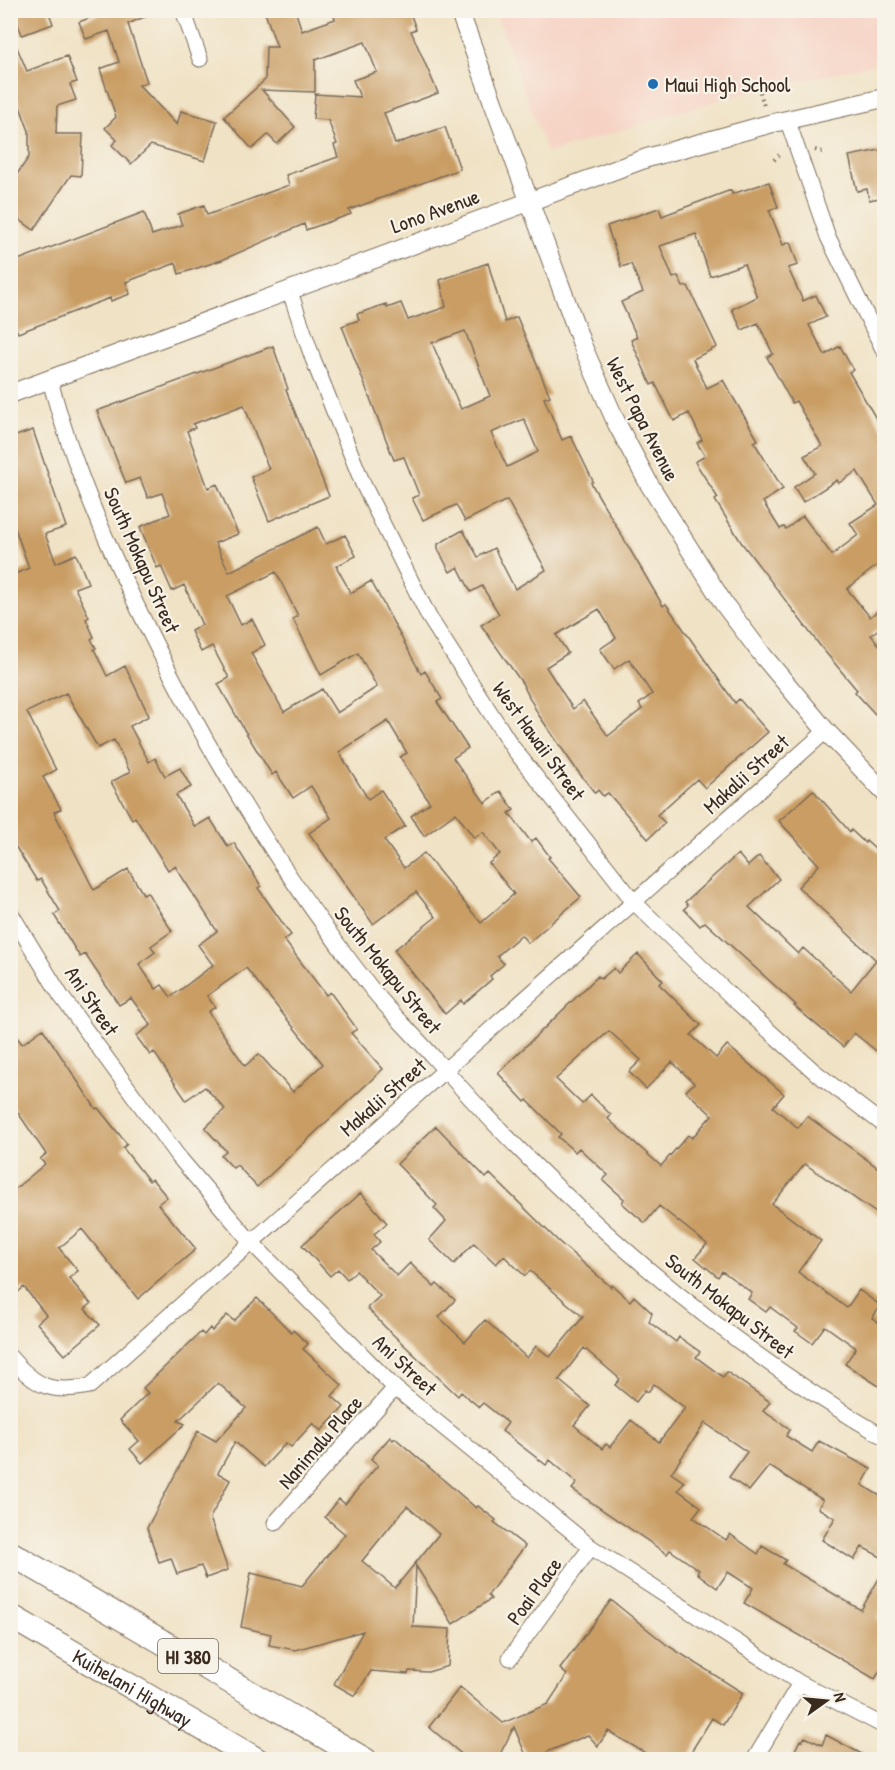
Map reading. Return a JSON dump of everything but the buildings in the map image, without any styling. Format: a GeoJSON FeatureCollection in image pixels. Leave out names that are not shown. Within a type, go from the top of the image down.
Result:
{"type":"FeatureCollection","features":[{"type":"Feature","properties":{"kind":"main road","name":"HI 380"},"geometry":{"type":"LineString","coordinates":[[10,1553],[365,1760]]}},
{"type":"Feature","properties":{"kind":"main road","name":"Kuihelani Highway"},"geometry":{"type":"LineString","coordinates":[[10,1616],[257,1760]]}},
{"type":"Feature","properties":{"kind":"street"},"geometry":{"type":"LineString","coordinates":[[183,10],[200,60]]}},
{"type":"Feature","properties":{"kind":"street","name":"West Papa Avenue"},"geometry":{"type":"LineString","coordinates":[[459,10],[583,347],[617,424],[649,484],[724,604],[764,657],[826,731],[885,792]]}},
{"type":"Feature","properties":{"kind":"street","name":"Lono Avenue"},"geometry":{"type":"LineString","coordinates":[[10,394],[528,200],[647,158],[787,119],[885,98]]}},
{"type":"Feature","properties":{"kind":"street"},"geometry":{"type":"LineString","coordinates":[[787,119],[828,237],[885,351]]}},
{"type":"Feature","properties":{"kind":"street","name":"West Hawaii Street"},"geometry":{"type":"LineString","coordinates":[[289,289],[313,359],[363,484],[429,616],[513,748],[635,903],[738,1004],[815,1072],[885,1125]]}},
{"type":"Feature","properties":{"kind":"street","name":"South Mokapu Street"},"geometry":{"type":"LineString","coordinates":[[50,380],[60,417],[124,579],[191,716],[215,759],[311,907],[373,990],[479,1110],[565,1195],[687,1302],[787,1376],[885,1437]]}},
{"type":"Feature","properties":{"kind":"street","name":"Makalii Street"},"geometry":{"type":"LineString","coordinates":[[10,1357],[26,1376],[50,1388],[65,1391],[90,1386],[826,731]]}},
{"type":"Feature","properties":{"kind":"street","name":"Ani Street"},"geometry":{"type":"LineString","coordinates":[[10,912],[61,996],[98,1050],[177,1155],[251,1242],[395,1388],[591,1547],[800,1683],[885,1726]]}},
{"type":"Feature","properties":{"kind":"street","name":"Nanimalu Place"},"geometry":{"type":"LineString","coordinates":[[275,1523],[395,1388]]}},
{"type":"Feature","properties":{"kind":"street","name":"Poai Place"},"geometry":{"type":"LineString","coordinates":[[510,1659],[591,1547]]}},
{"type":"Feature","properties":{"kind":"street"},"geometry":{"type":"LineString","coordinates":[[754,1760],[800,1683]]}},
{"type":"Feature","properties":{"kind":"path"},"geometry":{"type":"LineString","coordinates":[[760,92],[764,106]]}},
{"type":"Feature","properties":{"kind":"path"},"geometry":{"type":"LineString","coordinates":[[814,150],[823,152]]}},
{"type":"Feature","properties":{"kind":"path"},"geometry":{"type":"LineString","coordinates":[[774,160],[778,155]]}},
{"type":"Feature","properties":{"kind":"shaded area","name":"Maui High School"},"geometry":{"type":"Polygon","coordinates":[[[495,11],[884,11],[884,62],[729,97],[547,153],[495,11]]]}},
{"type":"Feature","properties":{"kind":"place","name":"Maui High School"},"geometry":{"type":"Point","coordinates":[653,84]}}]}
